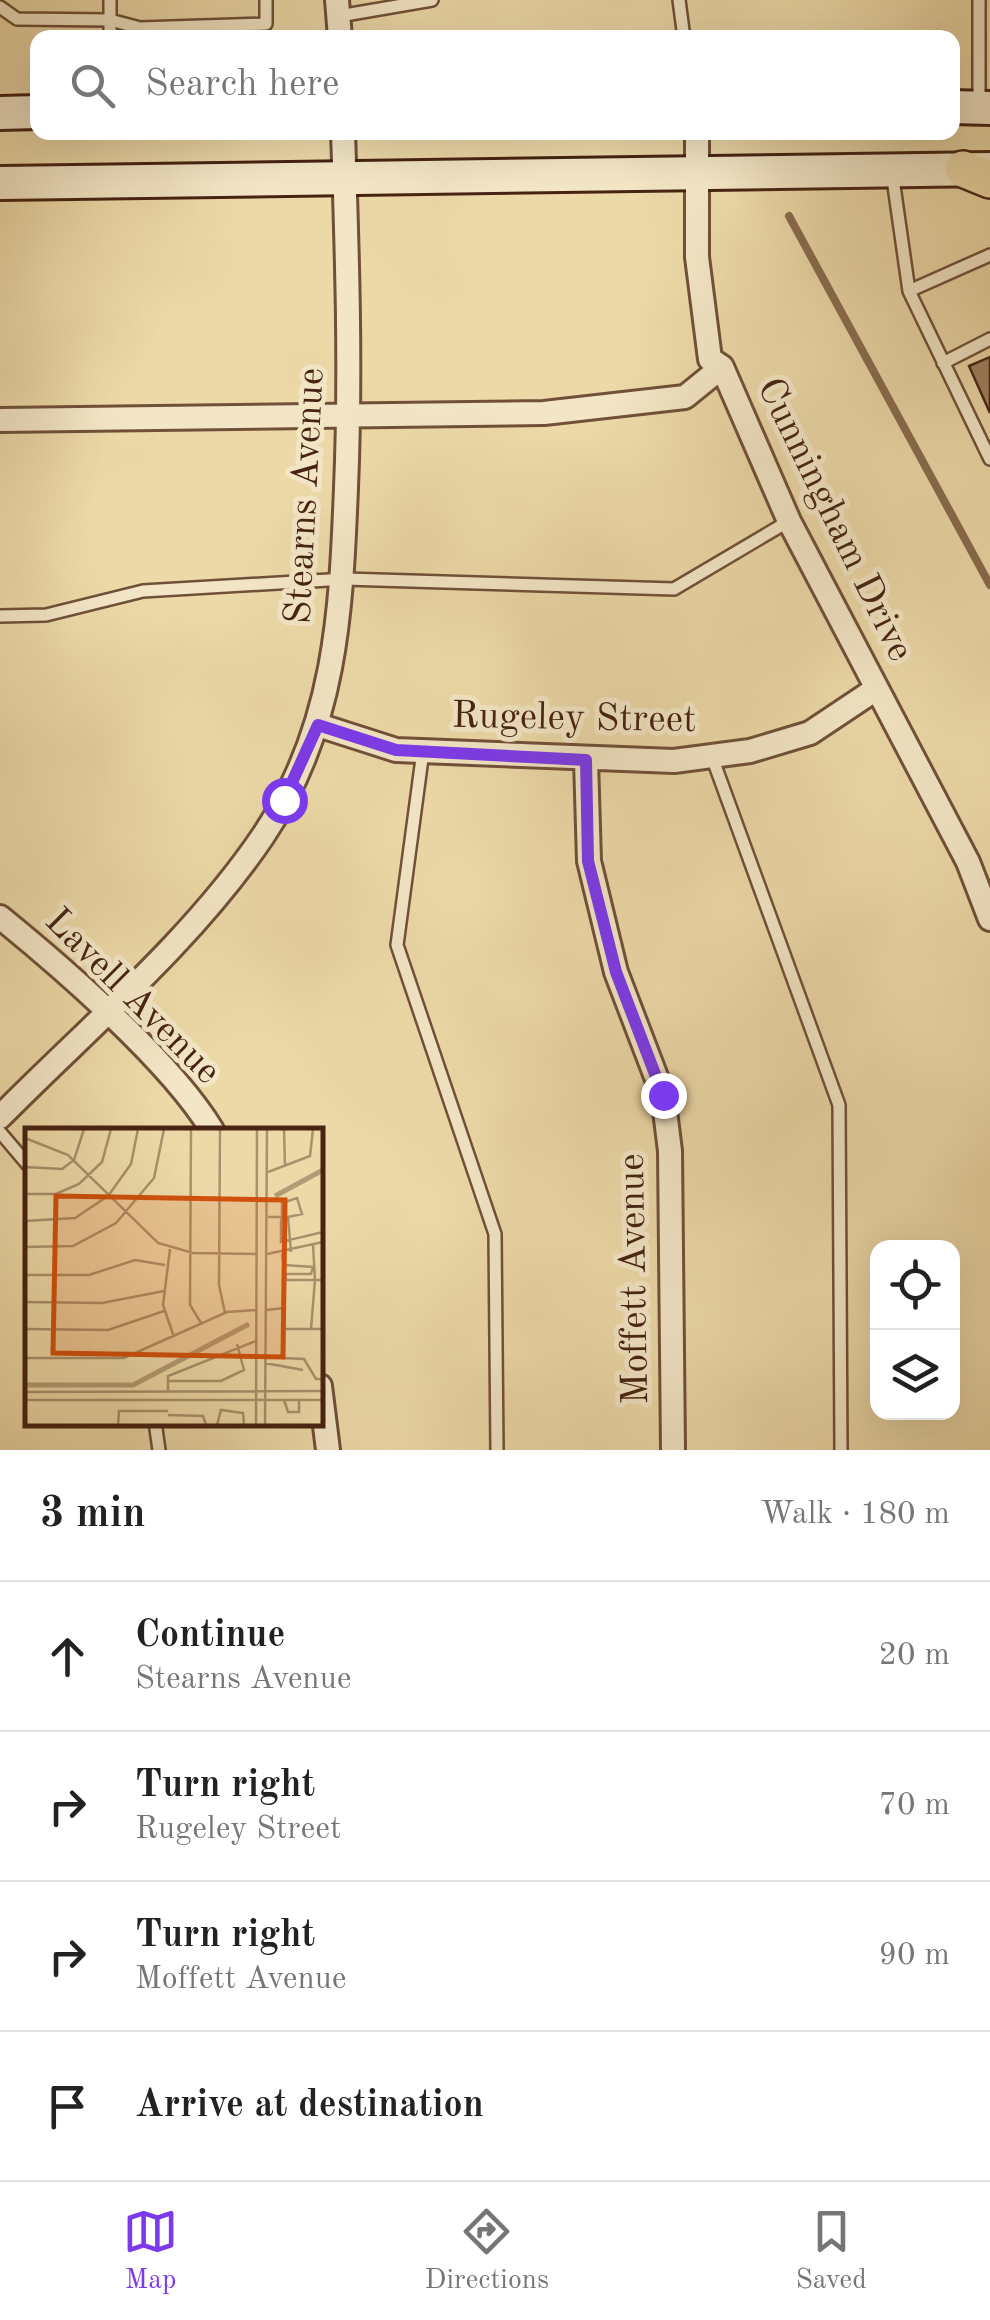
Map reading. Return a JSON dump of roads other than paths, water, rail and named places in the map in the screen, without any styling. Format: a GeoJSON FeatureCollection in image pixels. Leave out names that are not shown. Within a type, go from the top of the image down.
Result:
{"type":"FeatureCollection","features":[{"type":"Feature","properties":{"kind":"main road"},"geometry":{"type":"LineString","coordinates":[[0,113],[30,112]]}},
{"type":"Feature","properties":{"kind":"main road"},"geometry":{"type":"LineString","coordinates":[[0,183],[891,168],[981,173]]}},
{"type":"Feature","properties":{"kind":"street","name":"Stearns Avenue"},"geometry":{"type":"LineString","coordinates":[[0,1117],[192,925],[263,836],[318,725],[344,579],[349,419],[343,140]]}},
{"type":"Feature","properties":{"kind":"street","name":"Cunningham Drive"},"geometry":{"type":"LineString","coordinates":[[697,140],[701,300],[710,359],[722,367],[789,521],[968,862],[990,919]]}},
{"type":"Feature","properties":{"kind":"street"},"geometry":{"type":"LineString","coordinates":[[0,420],[349,419],[624,407],[685,396],[722,367]]}},
{"type":"Feature","properties":{"kind":"street","name":"Rugeley Street"},"geometry":{"type":"LineString","coordinates":[[318,725],[371,745],[423,751],[586,760],[712,758],[810,733],[876,690]]}},
{"type":"Feature","properties":{"kind":"street","name":"Moffett Avenue"},"geometry":{"type":"LineString","coordinates":[[586,760],[588,861],[616,972],[663,1095],[670,1151],[673,1450]]}},
{"type":"Feature","properties":{"kind":"street","name":"Lavell Avenue"},"geometry":{"type":"LineString","coordinates":[[0,917],[163,1070],[210,1128]]}},
{"type":"Feature","properties":{"kind":"street"},"geometry":{"type":"LineString","coordinates":[[322,1402],[328,1450]]}},
{"type":"Feature","properties":{"kind":"lane"},"geometry":{"type":"LineString","coordinates":[[110,0],[110,30]]}},
{"type":"Feature","properties":{"kind":"lane"},"geometry":{"type":"LineString","coordinates":[[2,6],[17,20],[110,20],[140,28],[266,24],[266,0]]}},
{"type":"Feature","properties":{"kind":"lane"},"geometry":{"type":"LineString","coordinates":[[339,18],[432,0]]}},
{"type":"Feature","properties":{"kind":"lane"},"geometry":{"type":"LineString","coordinates":[[680,0],[683,30]]}},
{"type":"Feature","properties":{"kind":"lane"},"geometry":{"type":"LineString","coordinates":[[974,108],[979,0]]}},
{"type":"Feature","properties":{"kind":"lane"},"geometry":{"type":"LineString","coordinates":[[891,168],[909,291],[990,458]]}},
{"type":"Feature","properties":{"kind":"lane"},"geometry":{"type":"LineString","coordinates":[[909,291],[990,255]]}},
{"type":"Feature","properties":{"kind":"lane"},"geometry":{"type":"LineString","coordinates":[[943,364],[990,339]]}},
{"type":"Feature","properties":{"kind":"lane"},"geometry":{"type":"LineString","coordinates":[[0,616],[46,615],[143,591],[344,579],[674,589],[789,521]]}},
{"type":"Feature","properties":{"kind":"lane"},"geometry":{"type":"LineString","coordinates":[[423,751],[397,944],[494,1234],[497,1450]]}},
{"type":"Feature","properties":{"kind":"lane"},"geometry":{"type":"LineString","coordinates":[[712,758],[839,1105],[841,1450]]}},
{"type":"Feature","properties":{"kind":"lane"},"geometry":{"type":"LineString","coordinates":[[0,1132],[25,1161]]}},
{"type":"Feature","properties":{"kind":"lane"},"geometry":{"type":"LineString","coordinates":[[156,1425],[160,1450]]}},
{"type":"Feature","properties":{"kind":"waterway"},"geometry":{"type":"LineString","coordinates":[[789,216],[990,585]]}}]}
